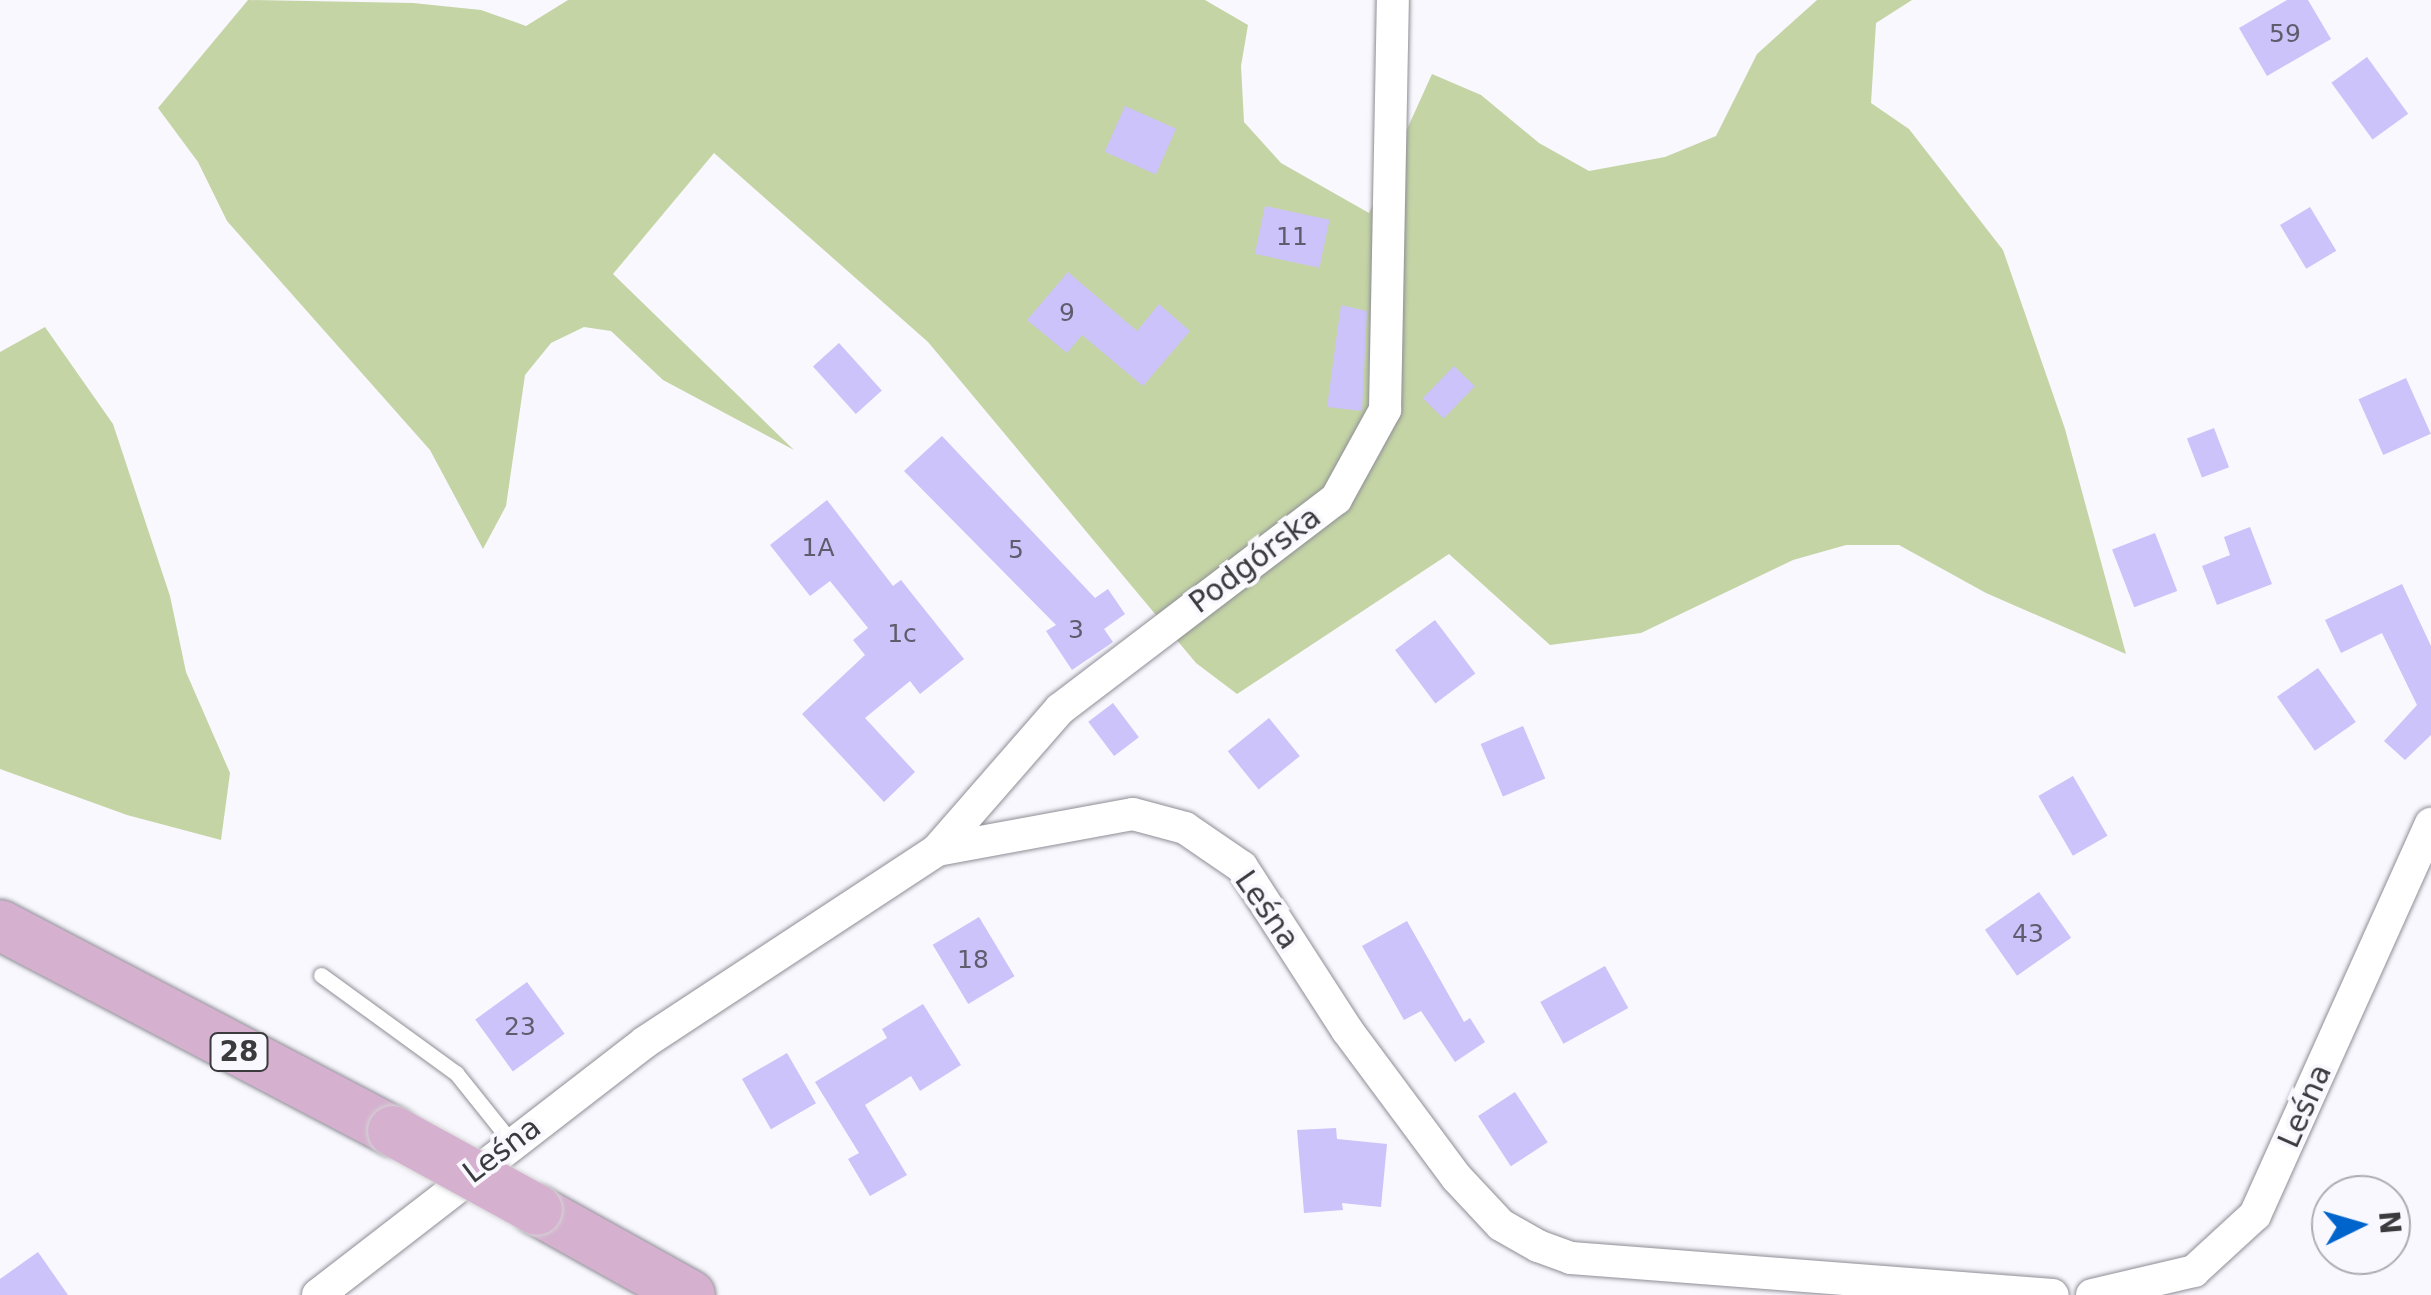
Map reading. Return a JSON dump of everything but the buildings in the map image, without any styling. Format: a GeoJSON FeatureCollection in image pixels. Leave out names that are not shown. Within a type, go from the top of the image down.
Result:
{"type":"FeatureCollection","features":[{"type":"Feature","properties":{"kind":"main road","name":"28"},"geometry":{"type":"LineString","coordinates":[[0,925],[392,1131],[690,1295]]}},
{"type":"Feature","properties":{"kind":"street","name":"Podgórska"},"geometry":{"type":"LineString","coordinates":[[938,850],[1060,709],[1336,498],[1384,410],[1394,0]]}},
{"type":"Feature","properties":{"kind":"street","name":"Leśna"},"geometry":{"type":"LineString","coordinates":[[318,1295],[645,1042],[938,850],[1134,814],[1185,828],[1242,867],[1347,1030],[1457,1178],[1501,1225],[1538,1246],[1571,1258],[2053,1295]]}},
{"type":"Feature","properties":{"kind":"street","name":"Leśna"},"geometry":{"type":"LineString","coordinates":[[2092,1295],[2194,1271],[2255,1215],[2431,824]]}},
{"type":"Feature","properties":{"kind":"lane"},"geometry":{"type":"LineString","coordinates":[[320,975],[456,1073],[512,1142]]}},
{"type":"Feature","properties":{"kind":"green space"},"geometry":{"type":"Polygon","coordinates":[[[248,0],[413,3],[481,10],[526,26],[568,0],[1205,0],[1248,25],[1241,66],[1244,122],[1281,163],[1369,213],[1432,74],[1481,95],[1539,143],[1589,171],[1665,157],[1716,136],[1757,54],[1817,0],[1912,0],[1876,23],[1871,103],[1909,129],[2003,250],[2065,429],[2126,654],[1986,593],[1899,545],[1846,545],[1793,560],[1641,633],[1550,645],[1449,554],[1237,694],[1196,663],[928,342],[714,153],[613,274],[794,450],[663,380],[611,331],[584,327],[551,343],[525,375],[506,506],[483,549],[430,450],[227,221],[198,162],[158,108],[248,0]]]}},
{"type":"Feature","properties":{"kind":"green space"},"geometry":{"type":"Polygon","coordinates":[[[45,327],[113,424],[170,596],[186,672],[230,773],[221,840],[127,815],[0,769],[0,352],[45,327]]]}}]}
